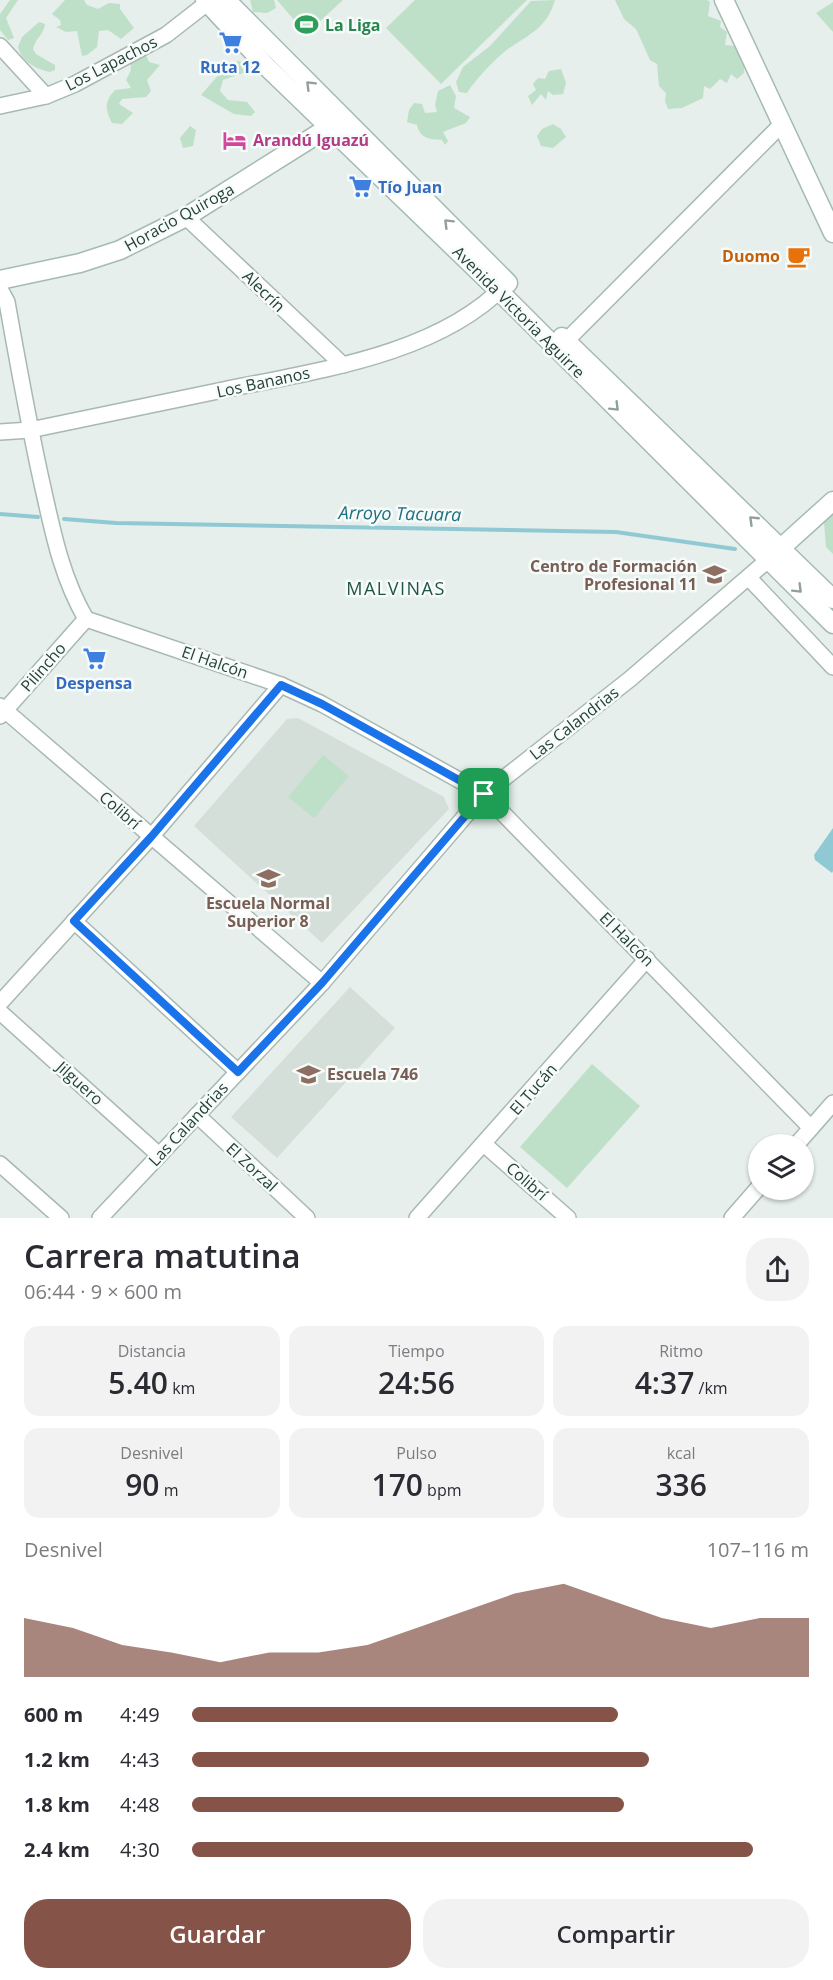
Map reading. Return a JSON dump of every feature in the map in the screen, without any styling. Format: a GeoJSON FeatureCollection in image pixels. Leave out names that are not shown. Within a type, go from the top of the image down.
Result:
{"type":"FeatureCollection","features":[{"type":"Feature","properties":{"kind":"main road"},"geometry":{"type":"LineString","coordinates":[[724,0],[833,233]]}},
{"type":"Feature","properties":{"kind":"main road","name":"Avenida Victoria Aguirre"},"geometry":{"type":"LineString","coordinates":[[213,1],[776,554],[833,599]]}},
{"type":"Feature","properties":{"kind":"main road","name":"Horacio Quiroga"},"geometry":{"type":"LineString","coordinates":[[0,280],[80,263],[120,250],[186,216],[336,123]]}},
{"type":"Feature","properties":{"kind":"main road","name":"Avenida Victoria Aguirre"},"geometry":{"type":"LineString","coordinates":[[503,287],[567,341],[776,554],[833,624]]}},
{"type":"Feature","properties":{"kind":"main road"},"geometry":{"type":"LineString","coordinates":[[776,554],[833,501]]}},
{"type":"Feature","properties":{"kind":"street","name":"Los Lapachos"},"geometry":{"type":"LineString","coordinates":[[0,106],[45,96],[166,35],[213,1]]}},
{"type":"Feature","properties":{"kind":"street"},"geometry":{"type":"LineString","coordinates":[[0,46],[45,96]]}},
{"type":"Feature","properties":{"kind":"street"},"geometry":{"type":"LineString","coordinates":[[567,341],[782,124]]}},
{"type":"Feature","properties":{"kind":"street","name":"Alecrín"},"geometry":{"type":"LineString","coordinates":[[186,216],[343,365]]}},
{"type":"Feature","properties":{"kind":"street","name":"Los Bananos"},"geometry":{"type":"LineString","coordinates":[[0,432],[30,430],[343,365],[433,333],[487,302],[503,287]]}},
{"type":"Feature","properties":{"kind":"street"},"geometry":{"type":"LineString","coordinates":[[0,289],[7,302],[30,430],[56,546],[73,597],[86,619]]}},
{"type":"Feature","properties":{"kind":"street","name":"Las Calandrias"},"geometry":{"type":"LineString","coordinates":[[100,1218],[322,983],[484,794],[630,679],[776,554]]}},
{"type":"Feature","properties":{"kind":"street"},"geometry":{"type":"LineString","coordinates":[[749,578],[833,667]]}},
{"type":"Feature","properties":{"kind":"street","name":"El Halcón"},"geometry":{"type":"LineString","coordinates":[[86,619],[281,685],[322,704],[484,794],[812,1128]]}},
{"type":"Feature","properties":{"kind":"street","name":"Pilincho"},"geometry":{"type":"LineString","coordinates":[[2,711],[86,619]]}},
{"type":"Feature","properties":{"kind":"street"},"geometry":{"type":"LineString","coordinates":[[0,1003],[151,837],[281,685]]}},
{"type":"Feature","properties":{"kind":"street","name":"Colibrí"},"geometry":{"type":"LineString","coordinates":[[2,711],[322,983]]}},
{"type":"Feature","properties":{"kind":"street"},"geometry":{"type":"LineString","coordinates":[[74,921],[238,1072]]}},
{"type":"Feature","properties":{"kind":"street","name":"El Tucán"},"geometry":{"type":"LineString","coordinates":[[417,1218],[647,959]]}},
{"type":"Feature","properties":{"kind":"street","name":"Jilguero"},"geometry":{"type":"LineString","coordinates":[[0,1012],[159,1155]]}},
{"type":"Feature","properties":{"kind":"street"},"geometry":{"type":"LineString","coordinates":[[806,1134],[833,1103]]}},
{"type":"Feature","properties":{"kind":"street","name":"El Zorzal"},"geometry":{"type":"LineString","coordinates":[[197,1115],[307,1218]]}},
{"type":"Feature","properties":{"kind":"street","name":"Colibrí"},"geometry":{"type":"LineString","coordinates":[[485,1144],[568,1218]]}},
{"type":"Feature","properties":{"kind":"street"},"geometry":{"type":"LineString","coordinates":[[0,1164],[61,1218]]}},
{"type":"Feature","properties":{"kind":"street"},"geometry":{"type":"LineString","coordinates":[[732,1218],[748,1200]]}},
{"type":"Feature","properties":{"kind":"shaded area"},"geometry":{"type":"Polygon","coordinates":[[[298,718],[444,797],[449,809],[322,943],[194,826],[287,719],[298,718]]]}},
{"type":"Feature","properties":{"kind":"shaded area"},"geometry":{"type":"Polygon","coordinates":[[[350,987],[395,1028],[277,1158],[231,1117],[350,987]]]}},
{"type":"Feature","properties":{"kind":"green space"},"geometry":{"type":"Polygon","coordinates":[[[10,0],[18,0],[6,18],[14,38],[8,40],[0,30],[0,14],[10,0]]]}},
{"type":"Feature","properties":{"kind":"green space"},"geometry":{"type":"Polygon","coordinates":[[[65,0],[84,0],[87,5],[98,9],[109,3],[120,4],[120,9],[134,28],[121,39],[108,30],[99,31],[97,47],[82,56],[77,31],[66,32],[56,27],[61,25],[60,20],[52,14],[65,0]]]}},
{"type":"Feature","properties":{"kind":"green space"},"geometry":{"type":"Polygon","coordinates":[[[250,0],[274,0],[276,8],[267,13],[253,12],[250,0]]]}},
{"type":"Feature","properties":{"kind":"green space","name":"La Liga"},"geometry":{"type":"Polygon","coordinates":[[[277,0],[343,0],[306,34],[277,0]]]}},
{"type":"Feature","properties":{"kind":"green space"},"geometry":{"type":"Polygon","coordinates":[[[415,0],[527,0],[441,84],[386,28],[415,0]]]}},
{"type":"Feature","properties":{"kind":"green space"},"geometry":{"type":"Polygon","coordinates":[[[555,0],[547,18],[537,29],[498,58],[467,93],[459,92],[456,82],[463,67],[490,46],[531,1],[555,0]]]}},
{"type":"Feature","properties":{"kind":"green space"},"geometry":{"type":"Polygon","coordinates":[[[615,0],[707,0],[710,2],[708,16],[721,21],[720,27],[727,32],[725,45],[737,46],[737,53],[745,55],[744,73],[737,79],[731,74],[727,83],[720,79],[710,89],[704,86],[703,98],[682,108],[668,109],[665,101],[666,93],[659,86],[657,64],[650,60],[636,29],[624,19],[615,0]]]}},
{"type":"Feature","properties":{"kind":"green space"},"geometry":{"type":"Polygon","coordinates":[[[833,2],[833,32],[816,13],[833,2]]]}},
{"type":"Feature","properties":{"kind":"green space"},"geometry":{"type":"Polygon","coordinates":[[[39,22],[45,24],[33,49],[36,54],[55,65],[55,70],[50,72],[30,64],[18,47],[22,37],[39,22]]]}},
{"type":"Feature","properties":{"kind":"green space"},"geometry":{"type":"Polygon","coordinates":[[[145,53],[149,62],[160,65],[147,80],[151,91],[146,97],[122,99],[119,104],[133,113],[122,124],[112,123],[107,110],[107,102],[115,90],[131,88],[126,80],[131,70],[130,60],[145,53]]]}},
{"type":"Feature","properties":{"kind":"green space"},"geometry":{"type":"Polygon","coordinates":[[[238,61],[255,64],[255,69],[223,80],[220,91],[228,100],[247,102],[255,112],[251,116],[234,114],[201,95],[222,71],[238,61]]]}},
{"type":"Feature","properties":{"kind":"green space"},"geometry":{"type":"Polygon","coordinates":[[[561,69],[566,83],[563,94],[553,95],[548,91],[546,100],[541,94],[532,105],[528,96],[536,90],[533,84],[538,78],[545,79],[549,71],[561,69]]]}},
{"type":"Feature","properties":{"kind":"green space"},"geometry":{"type":"Polygon","coordinates":[[[450,85],[456,96],[454,108],[470,117],[466,123],[443,132],[448,141],[445,145],[442,140],[423,136],[417,125],[407,122],[409,110],[414,103],[422,104],[425,113],[437,112],[435,105],[438,91],[450,85]]]}},
{"type":"Feature","properties":{"kind":"green space"},"geometry":{"type":"Polygon","coordinates":[[[553,124],[561,129],[566,137],[553,148],[541,146],[537,136],[542,129],[553,124]]]}},
{"type":"Feature","properties":{"kind":"green space"},"geometry":{"type":"Polygon","coordinates":[[[190,126],[196,130],[193,146],[183,148],[180,138],[190,126]]]}},
{"type":"Feature","properties":{"kind":"green space"},"geometry":{"type":"Polygon","coordinates":[[[833,514],[833,554],[826,547],[824,522],[833,514]]]}},
{"type":"Feature","properties":{"kind":"green space"},"geometry":{"type":"Polygon","coordinates":[[[323,755],[349,776],[314,818],[288,797],[323,755]]]}},
{"type":"Feature","properties":{"kind":"green space"},"geometry":{"type":"Polygon","coordinates":[[[592,1064],[640,1106],[567,1188],[520,1147],[592,1064]]]}},
{"type":"Feature","properties":{"kind":"water"},"geometry":{"type":"Polygon","coordinates":[[[833,828],[832,873],[815,860],[814,855],[833,828]]]}},
{"type":"Feature","properties":{"kind":"waterway","name":"Arroyo Tacuara"},"geometry":{"type":"LineString","coordinates":[[0,514],[38,517]]}},
{"type":"Feature","properties":{"kind":"waterway","name":"Arroyo Tacuara"},"geometry":{"type":"LineString","coordinates":[[64,519],[116,523],[616,532],[735,549]]}},
{"type":"Feature","properties":{"kind":"place","name":"La Liga"},"geometry":{"type":"Point","coordinates":[307,25]}},
{"type":"Feature","properties":{"kind":"place","name":"Ruta 12"},"geometry":{"type":"Point","coordinates":[230,42]}},
{"type":"Feature","properties":{"kind":"place","name":"Arandú Iguazú"},"geometry":{"type":"Point","coordinates":[235,140]}},
{"type":"Feature","properties":{"kind":"place","name":"Tío Juan"},"geometry":{"type":"Point","coordinates":[360,187]}},
{"type":"Feature","properties":{"kind":"place","name":"Duomo"},"geometry":{"type":"Point","coordinates":[798,256]}},
{"type":"Feature","properties":{"kind":"place","name":"Centro de Formación Profesional 11"},"geometry":{"type":"Point","coordinates":[715,575]}},
{"type":"Feature","properties":{"kind":"place","name":"Despensa"},"geometry":{"type":"Point","coordinates":[94,658]}},
{"type":"Feature","properties":{"kind":"place","name":"Escuela Normal Superior 8"},"geometry":{"type":"Point","coordinates":[268,878]}},
{"type":"Feature","properties":{"kind":"place","name":"Escuela 746"},"geometry":{"type":"Point","coordinates":[309,1074]}},
{"type":"Feature","properties":{"kind":"district","name":"MALVINAS"},"geometry":{"type":"Point","coordinates":[396,588]}},
{"type":"Feature","properties":{"kind":"route"},"geometry":{"type":"LineString","coordinates":[[281,685],[322,704],[484,794],[322,983],[238,1072],[74,921],[151,837],[281,685]]}}]}
